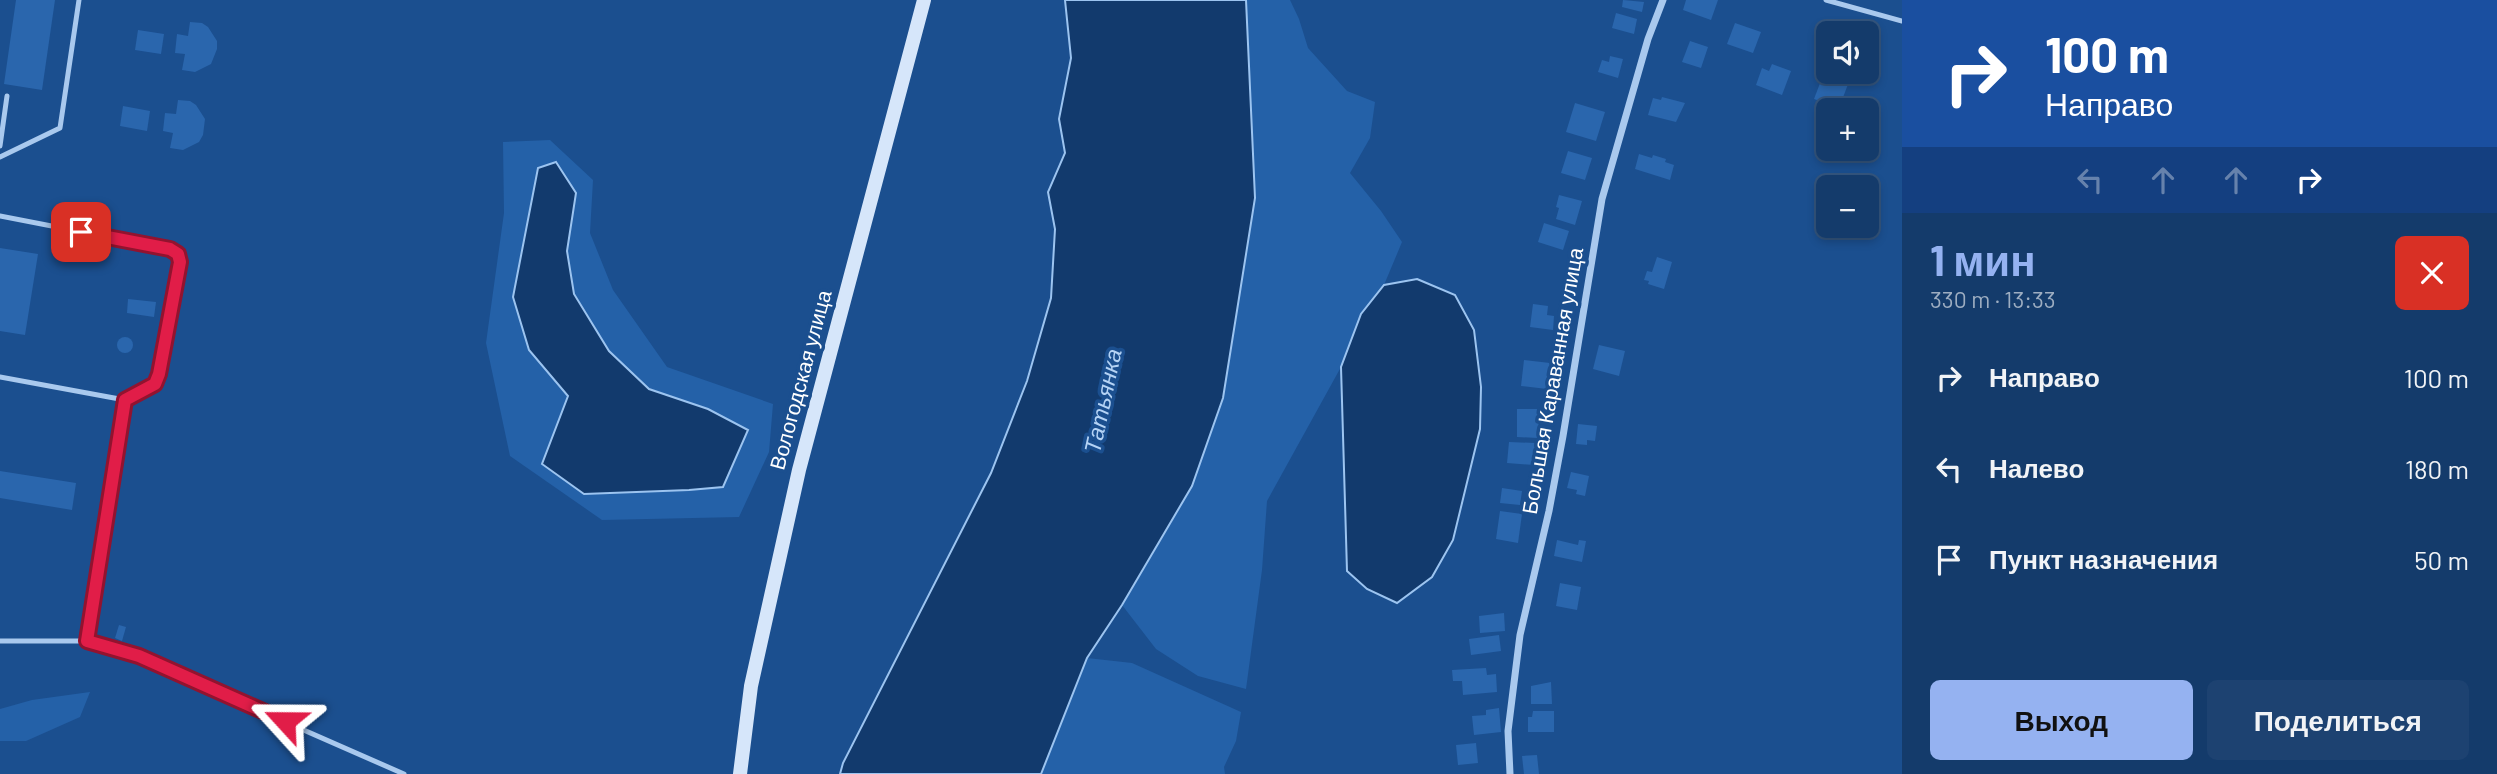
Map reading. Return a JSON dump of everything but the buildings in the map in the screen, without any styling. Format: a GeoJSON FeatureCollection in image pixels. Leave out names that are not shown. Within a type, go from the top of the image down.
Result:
{"type":"FeatureCollection","features":[{"type":"Feature","properties":{"kind":"main road","name":"Вологодская улица"},"geometry":{"type":"LineString","coordinates":[[740,774],[751,686],[799,470],[924,0]]}},
{"type":"Feature","properties":{"kind":"street","name":"Большая Караванная улица"},"geometry":{"type":"LineString","coordinates":[[1510,774],[1508,731],[1520,635],[1549,511],[1602,199],[1648,39],[1663,0]]}},
{"type":"Feature","properties":{"kind":"lane"},"geometry":{"type":"LineString","coordinates":[[0,157],[60,128],[79,0]]}},
{"type":"Feature","properties":{"kind":"lane"},"geometry":{"type":"LineString","coordinates":[[1826,0],[1902,21]]}},
{"type":"Feature","properties":{"kind":"lane"},"geometry":{"type":"LineString","coordinates":[[0,145],[8,96]]}},
{"type":"Feature","properties":{"kind":"lane"},"geometry":{"type":"LineString","coordinates":[[0,216],[170,249],[178,254],[180,262],[155,384],[125,400],[0,377]]}},
{"type":"Feature","properties":{"kind":"lane"},"geometry":{"type":"LineString","coordinates":[[87,641],[125,400]]}},
{"type":"Feature","properties":{"kind":"lane"},"geometry":{"type":"LineString","coordinates":[[0,641],[87,641],[139,656],[404,774]]}},
{"type":"Feature","properties":{"kind":"shaded area"},"geometry":{"type":"Polygon","coordinates":[[[1246,0],[1290,0],[1308,48],[1347,91],[1375,102],[1370,138],[1350,173],[1402,242],[1384,285],[1361,314],[1341,367],[1267,501],[1262,570],[1246,689],[1198,676],[1156,649],[1122,605],[1192,486],[1239,291],[1255,198],[1246,0]]]}},
{"type":"Feature","properties":{"kind":"shaded area"},"geometry":{"type":"Polygon","coordinates":[[[550,140],[593,180],[590,233],[613,290],[667,367],[773,404],[769,452],[739,517],[602,520],[510,456],[486,343],[504,213],[503,142],[550,140]]]}},
{"type":"Feature","properties":{"kind":"shaded area"},"geometry":{"type":"Polygon","coordinates":[[[1087,658],[1132,663],[1241,712],[1236,741],[1224,767],[1225,774],[1041,774],[1087,658]]]}},
{"type":"Feature","properties":{"kind":"shaded area"},"geometry":{"type":"Polygon","coordinates":[[[90,692],[80,717],[26,741],[0,741],[0,709],[32,700],[90,692]]]}},
{"type":"Feature","properties":{"kind":"water","name":"Татьянка"},"geometry":{"type":"Polygon","coordinates":[[[1065,0],[1246,0],[1255,198],[1223,398],[1192,486],[1122,605],[1087,658],[1041,774],[840,774],[843,763],[991,473],[1027,381],[1051,298],[1055,229],[1048,192],[1065,153],[1059,119],[1071,58],[1065,0]]]}},
{"type":"Feature","properties":{"kind":"water"},"geometry":{"type":"Polygon","coordinates":[[[556,162],[576,193],[567,251],[574,294],[609,351],[649,389],[708,409],[748,430],[723,487],[584,494],[542,464],[568,396],[529,350],[513,297],[538,168],[556,162]]]}},
{"type":"Feature","properties":{"kind":"water"},"geometry":{"type":"Polygon","coordinates":[[[1417,279],[1455,295],[1474,330],[1481,387],[1480,429],[1453,540],[1432,577],[1397,603],[1367,589],[1347,571],[1341,367],[1361,314],[1384,285],[1417,279]]]}},
{"type":"Feature","properties":{"kind":"route"},"geometry":{"type":"LineString","coordinates":[[81,232],[170,249],[178,254],[180,262],[159,374],[155,384],[125,400],[87,641],[139,656],[285,721]]}}]}
